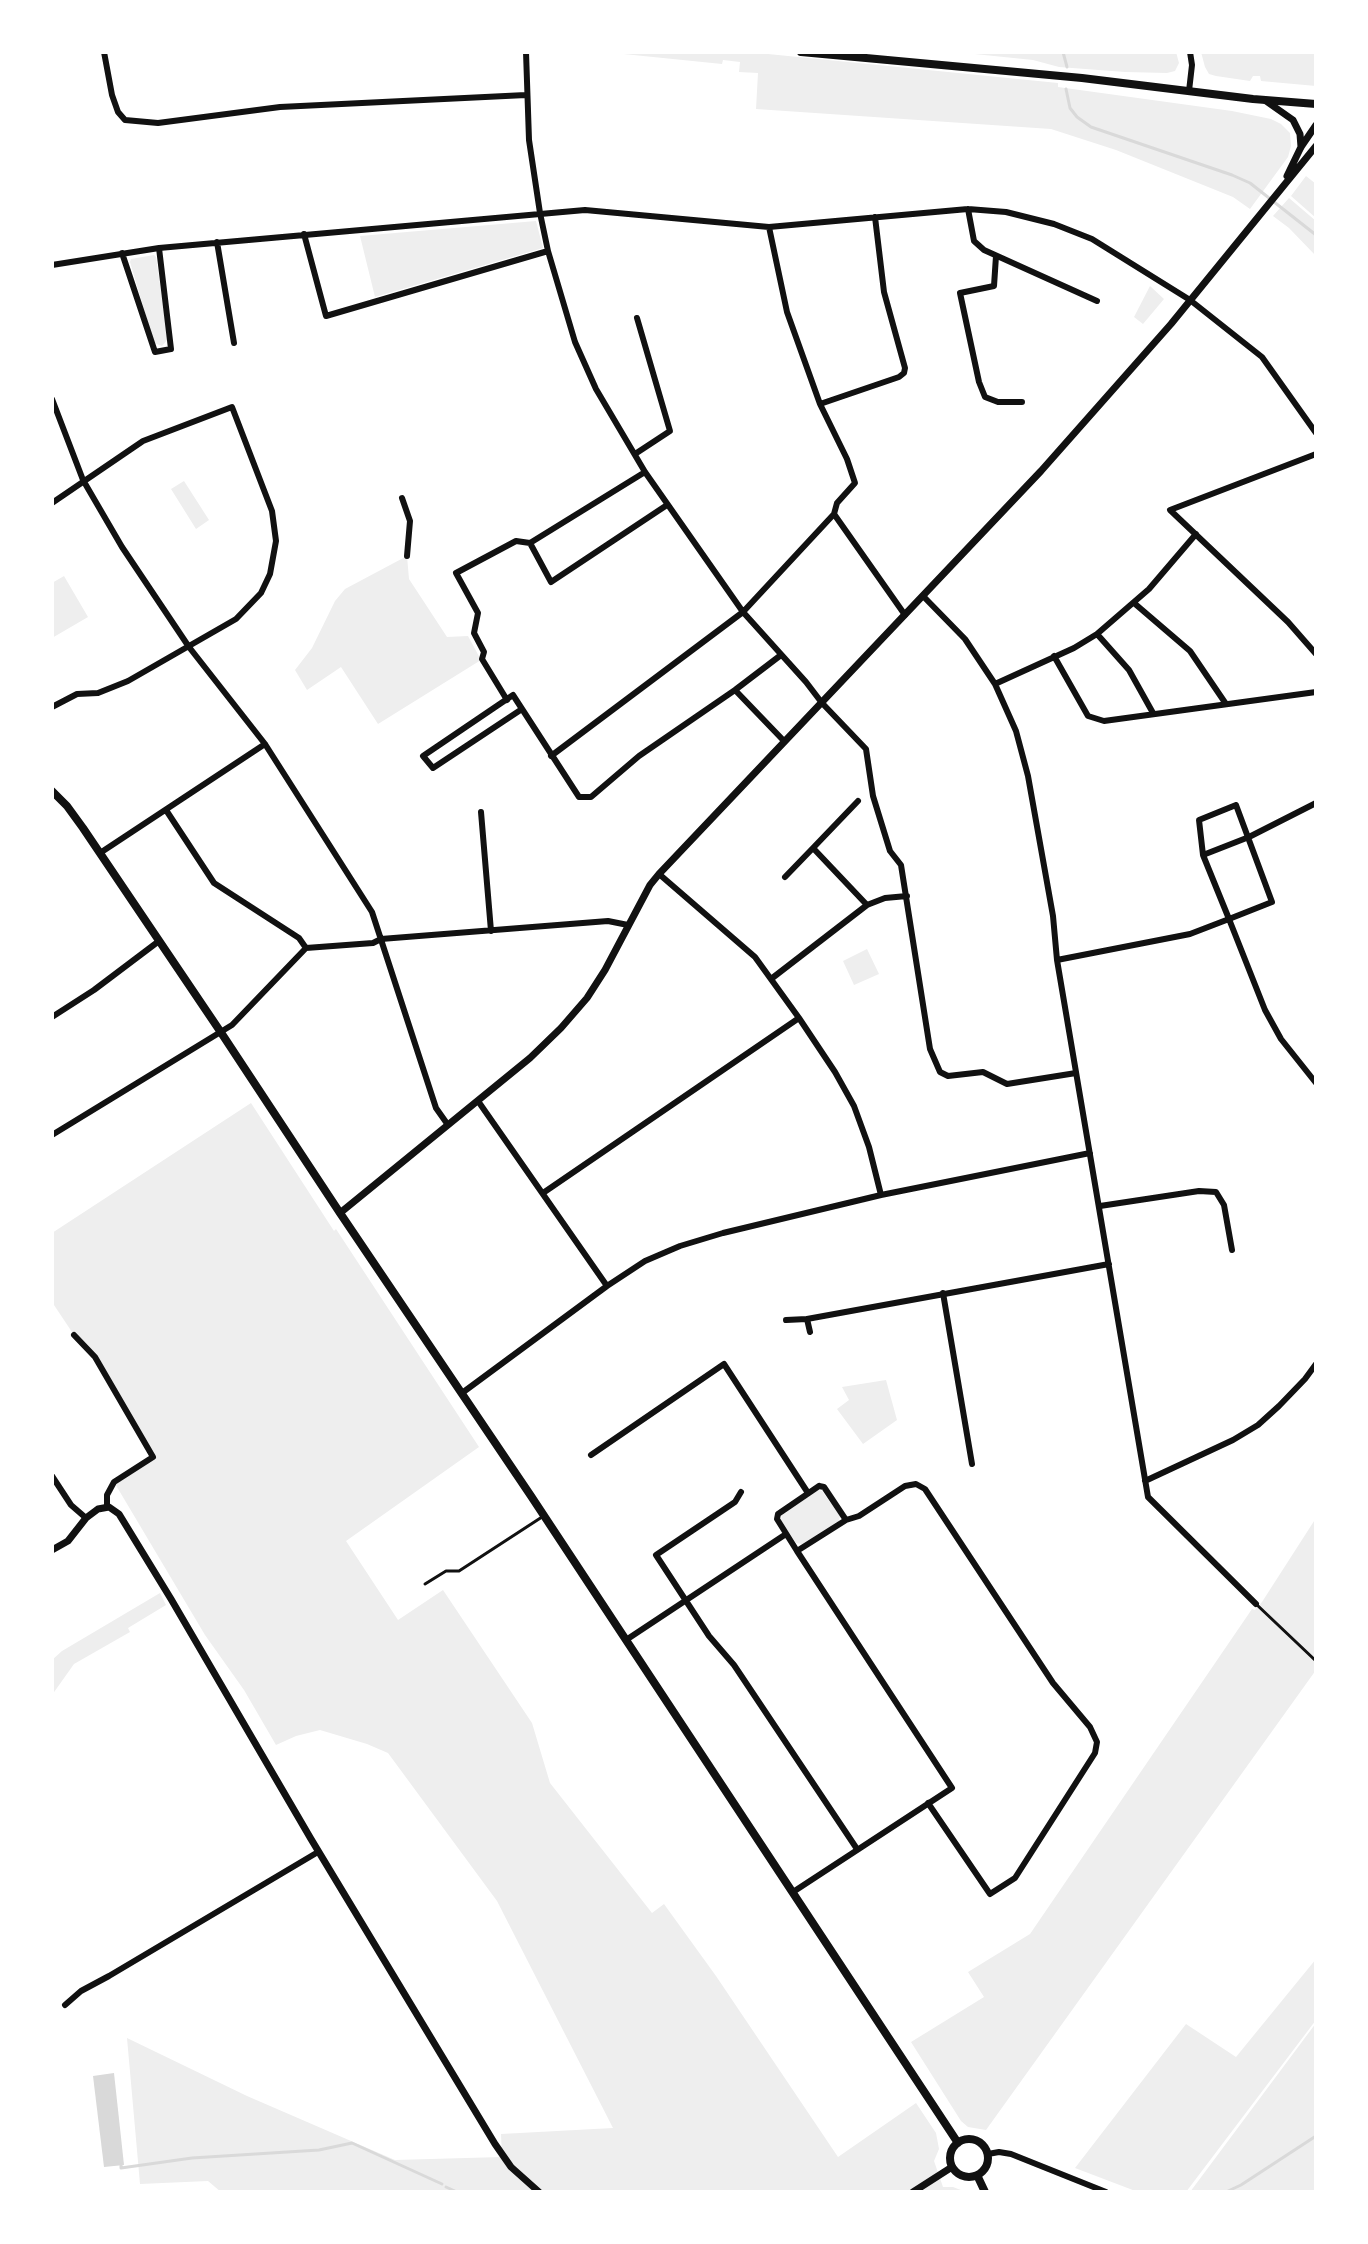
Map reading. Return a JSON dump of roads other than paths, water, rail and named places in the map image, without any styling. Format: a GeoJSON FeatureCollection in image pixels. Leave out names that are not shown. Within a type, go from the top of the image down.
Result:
{"type":"FeatureCollection","features":[{"type":"Feature","properties":{"kind":"main road"},"geometry":{"type":"LineString","coordinates":[[801,52],[1316,104]]}},
{"type":"Feature","properties":{"kind":"main road"},"geometry":{"type":"LineString","coordinates":[[52,791],[67,806],[100,853],[220,1031],[958,2143]]}},
{"type":"Feature","properties":{"kind":"main road"},"geometry":{"type":"LineString","coordinates":[[965,2140],[979,2142],[988,2154],[986,2167],[977,2175],[966,2177],[952,2167],[951,2154],[958,2143],[965,2140]]}},
{"type":"Feature","properties":{"kind":"main road"},"geometry":{"type":"LineString","coordinates":[[977,2175],[985,2192]]}},
{"type":"Feature","properties":{"kind":"street"},"geometry":{"type":"LineString","coordinates":[[104,52],[112,95],[118,112],[125,120],[158,123],[280,107],[526,95]]}},
{"type":"Feature","properties":{"kind":"street"},"geometry":{"type":"LineString","coordinates":[[526,52],[529,140],[540,213],[575,342],[596,389],[645,472],[743,612],[866,749],[873,796],[890,851],[901,865],[930,1049],[940,1072],[948,1076],[983,1072],[1007,1084],[1076,1073]]}},
{"type":"Feature","properties":{"kind":"street"},"geometry":{"type":"LineString","coordinates":[[1189,91],[1190,52]]}},
{"type":"Feature","properties":{"kind":"street"},"geometry":{"type":"LineString","coordinates":[[1264,100],[1293,120],[1300,134],[1301,147]]}},
{"type":"Feature","properties":{"kind":"street"},"geometry":{"type":"LineString","coordinates":[[1279,191],[1316,125]]}},
{"type":"Feature","properties":{"kind":"street"},"geometry":{"type":"LineString","coordinates":[[340,1213],[530,1058],[561,1028],[587,998],[605,970],[650,885],[659,874],[1041,471],[1190,300],[1316,146]]}},
{"type":"Feature","properties":{"kind":"street"},"geometry":{"type":"LineString","coordinates":[[968,209],[974,241],[984,250],[1097,301]]}},
{"type":"Feature","properties":{"kind":"street"},"geometry":{"type":"LineString","coordinates":[[52,265],[217,242],[585,210],[769,227],[968,209],[1006,212],[1067,228],[1092,239],[1190,300],[1262,357],[1316,433]]}},
{"type":"Feature","properties":{"kind":"street"},"geometry":{"type":"LineString","coordinates":[[820,404],[904,373],[884,292],[875,217]]}},
{"type":"Feature","properties":{"kind":"street"},"geometry":{"type":"LineString","coordinates":[[551,756],[743,612],[834,514],[837,503],[855,483],[847,459],[820,404],[787,312],[769,227]]}},
{"type":"Feature","properties":{"kind":"street"},"geometry":{"type":"LineString","coordinates":[[304,234],[326,316],[548,251]]}},
{"type":"Feature","properties":{"kind":"street"},"geometry":{"type":"LineString","coordinates":[[217,242],[234,343]]}},
{"type":"Feature","properties":{"kind":"street"},"geometry":{"type":"LineString","coordinates":[[122,253],[155,352],[171,349],[159,248]]}},
{"type":"Feature","properties":{"kind":"street"},"geometry":{"type":"LineString","coordinates":[[996,256],[994,286],[960,293],[985,397],[998,402],[1022,402]]}},
{"type":"Feature","properties":{"kind":"street"},"geometry":{"type":"LineString","coordinates":[[635,454],[670,431],[637,318]]}},
{"type":"Feature","properties":{"kind":"street"},"geometry":{"type":"LineString","coordinates":[[52,399],[83,480],[122,547],[189,647],[265,744],[372,912],[436,1108],[448,1125]]}},
{"type":"Feature","properties":{"kind":"street"},"geometry":{"type":"LineString","coordinates":[[52,503],[143,441],[232,407],[272,511],[276,541],[270,574],[261,593],[236,619],[128,681],[98,693],[77,694],[52,707]]}},
{"type":"Feature","properties":{"kind":"street"},"geometry":{"type":"LineString","coordinates":[[1316,454],[1170,510],[1288,622],[1316,654]]}},
{"type":"Feature","properties":{"kind":"street"},"geometry":{"type":"LineString","coordinates":[[645,472],[530,543],[516,541],[456,573],[478,613],[474,633],[484,652],[482,659],[510,698],[522,709],[579,797],[595,795],[639,756],[781,655]]}},
{"type":"Feature","properties":{"kind":"street"},"geometry":{"type":"LineString","coordinates":[[402,498],[410,521],[407,556]]}},
{"type":"Feature","properties":{"kind":"street"},"geometry":{"type":"LineString","coordinates":[[530,543],[551,582],[667,505]]}},
{"type":"Feature","properties":{"kind":"street"},"geometry":{"type":"LineString","coordinates":[[834,514],[905,615]]}},
{"type":"Feature","properties":{"kind":"street"},"geometry":{"type":"LineString","coordinates":[[995,684],[1074,648],[1097,634],[1149,589],[1196,534]]}},
{"type":"Feature","properties":{"kind":"street"},"geometry":{"type":"LineString","coordinates":[[923,596],[965,639],[995,684],[1016,731],[1028,776],[1148,1497],[1256,1604]]}},
{"type":"Feature","properties":{"kind":"street"},"geometry":{"type":"LineString","coordinates":[[1134,603],[1190,651],[1226,704]]}},
{"type":"Feature","properties":{"kind":"street"},"geometry":{"type":"LineString","coordinates":[[1097,634],[1129,670],[1153,713]]}},
{"type":"Feature","properties":{"kind":"street"},"geometry":{"type":"LineString","coordinates":[[1054,656],[1088,716],[1104,721],[1316,692]]}},
{"type":"Feature","properties":{"kind":"street"},"geometry":{"type":"LineString","coordinates":[[735,690],[784,741]]}},
{"type":"Feature","properties":{"kind":"street"},"geometry":{"type":"LineString","coordinates":[[510,698],[423,756],[433,768],[522,709]]}},
{"type":"Feature","properties":{"kind":"street"},"geometry":{"type":"LineString","coordinates":[[100,853],[265,744]]}},
{"type":"Feature","properties":{"kind":"street"},"geometry":{"type":"LineString","coordinates":[[785,877],[858,801]]}},
{"type":"Feature","properties":{"kind":"street"},"geometry":{"type":"LineString","coordinates":[[1203,855],[1249,837],[1316,803]]}},
{"type":"Feature","properties":{"kind":"street"},"geometry":{"type":"LineString","coordinates":[[1057,960],[1190,934],[1229,919],[1272,902],[1236,805],[1199,820],[1203,855],[1229,919],[1265,1010],[1281,1039],[1316,1083]]}},
{"type":"Feature","properties":{"kind":"street"},"geometry":{"type":"LineString","coordinates":[[166,810],[214,883],[299,938],[306,948]]}},
{"type":"Feature","properties":{"kind":"street"},"geometry":{"type":"LineString","coordinates":[[481,812],[491,931]]}},
{"type":"Feature","properties":{"kind":"street"},"geometry":{"type":"LineString","coordinates":[[813,848],[867,905]]}},
{"type":"Feature","properties":{"kind":"street"},"geometry":{"type":"LineString","coordinates":[[659,874],[755,957],[799,1018],[854,1106],[869,1147],[881,1195]]}},
{"type":"Feature","properties":{"kind":"street"},"geometry":{"type":"LineString","coordinates":[[771,979],[867,905],[885,898],[907,896]]}},
{"type":"Feature","properties":{"kind":"street"},"geometry":{"type":"LineString","coordinates":[[52,1135],[232,1025],[306,948],[608,921],[628,925]]}},
{"type":"Feature","properties":{"kind":"street"},"geometry":{"type":"LineString","coordinates":[[52,1017],[159,941]]}},
{"type":"Feature","properties":{"kind":"street"},"geometry":{"type":"LineString","coordinates":[[543,1193],[799,1018]]}},
{"type":"Feature","properties":{"kind":"street"},"geometry":{"type":"LineString","coordinates":[[478,1101],[607,1286]]}},
{"type":"Feature","properties":{"kind":"street"},"geometry":{"type":"LineString","coordinates":[[462,1393],[607,1286],[645,1261],[680,1246],[881,1195],[1090,1153]]}},
{"type":"Feature","properties":{"kind":"street"},"geometry":{"type":"LineString","coordinates":[[1100,1206],[1199,1191],[1216,1192],[1224,1205],[1232,1250]]}},
{"type":"Feature","properties":{"kind":"street"},"geometry":{"type":"LineString","coordinates":[[786,1320],[807,1319],[1109,1264]]}},
{"type":"Feature","properties":{"kind":"street"},"geometry":{"type":"LineString","coordinates":[[943,1293],[972,1464]]}},
{"type":"Feature","properties":{"kind":"street"},"geometry":{"type":"LineString","coordinates":[[807,1319],[810,1332]]}},
{"type":"Feature","properties":{"kind":"street"},"geometry":{"type":"LineString","coordinates":[[74,1335],[95,1357],[153,1457],[114,1482],[107,1495],[107,1506]]}},
{"type":"Feature","properties":{"kind":"street"},"geometry":{"type":"LineString","coordinates":[[591,1455],[724,1364],[808,1493]]}},
{"type":"Feature","properties":{"kind":"street"},"geometry":{"type":"LineString","coordinates":[[1145,1481],[1258,1425],[1316,1364]]}},
{"type":"Feature","properties":{"kind":"street"},"geometry":{"type":"LineString","coordinates":[[52,1476],[71,1505],[86,1518]]}},
{"type":"Feature","properties":{"kind":"street"},"geometry":{"type":"LineString","coordinates":[[793,1892],[952,1788],[777,1519],[778,1514],[819,1486],[824,1487],[846,1520]]}},
{"type":"Feature","properties":{"kind":"street"},"geometry":{"type":"LineString","coordinates":[[797,1551],[905,1486],[921,1486],[1044,1670],[1090,1727],[1097,1742],[1095,1753],[1015,1878],[990,1894],[928,1803]]}},
{"type":"Feature","properties":{"kind":"street"},"geometry":{"type":"LineString","coordinates":[[741,1492],[735,1502],[656,1555],[857,1849]]}},
{"type":"Feature","properties":{"kind":"street"},"geometry":{"type":"LineString","coordinates":[[52,1550],[68,1541],[86,1518],[98,1509],[107,1506],[119,1514],[495,2144],[518,2175],[539,2192]]}},
{"type":"Feature","properties":{"kind":"street"},"geometry":{"type":"LineString","coordinates":[[626,1640],[786,1534]]}},
{"type":"Feature","properties":{"kind":"street"},"geometry":{"type":"LineString","coordinates":[[65,2005],[81,1991],[318,1852]]}},
{"type":"Feature","properties":{"kind":"street"},"geometry":{"type":"LineString","coordinates":[[988,2154],[1011,2154],[1106,2192]]}},
{"type":"Feature","properties":{"kind":"street"},"geometry":{"type":"LineString","coordinates":[[913,2192],[952,2167]]}},
{"type":"Feature","properties":{"kind":"lane"},"geometry":{"type":"LineString","coordinates":[[425,1584],[446,1571],[459,1571],[544,1516]]}},
{"type":"Feature","properties":{"kind":"lane"},"geometry":{"type":"LineString","coordinates":[[1256,1604],[1316,1661]]}},
{"type":"Feature","properties":{"kind":"waterway"},"geometry":{"type":"LineString","coordinates":[[1063,52],[1067,67]]}},
{"type":"Feature","properties":{"kind":"waterway"},"geometry":{"type":"LineString","coordinates":[[1066,89],[1070,108],[1091,127],[1250,183],[1316,235]]}},
{"type":"Feature","properties":{"kind":"waterway"},"geometry":{"type":"LineString","coordinates":[[1226,2192],[1316,2136]]}},
{"type":"Feature","properties":{"kind":"waterway"},"geometry":{"type":"LineString","coordinates":[[121,2165],[121,2168],[192,2158],[319,2150],[352,2143],[442,2184]]}},
{"type":"Feature","properties":{"kind":"waterway"},"geometry":{"type":"LineString","coordinates":[[446,2187],[457,2192]]}}]}
